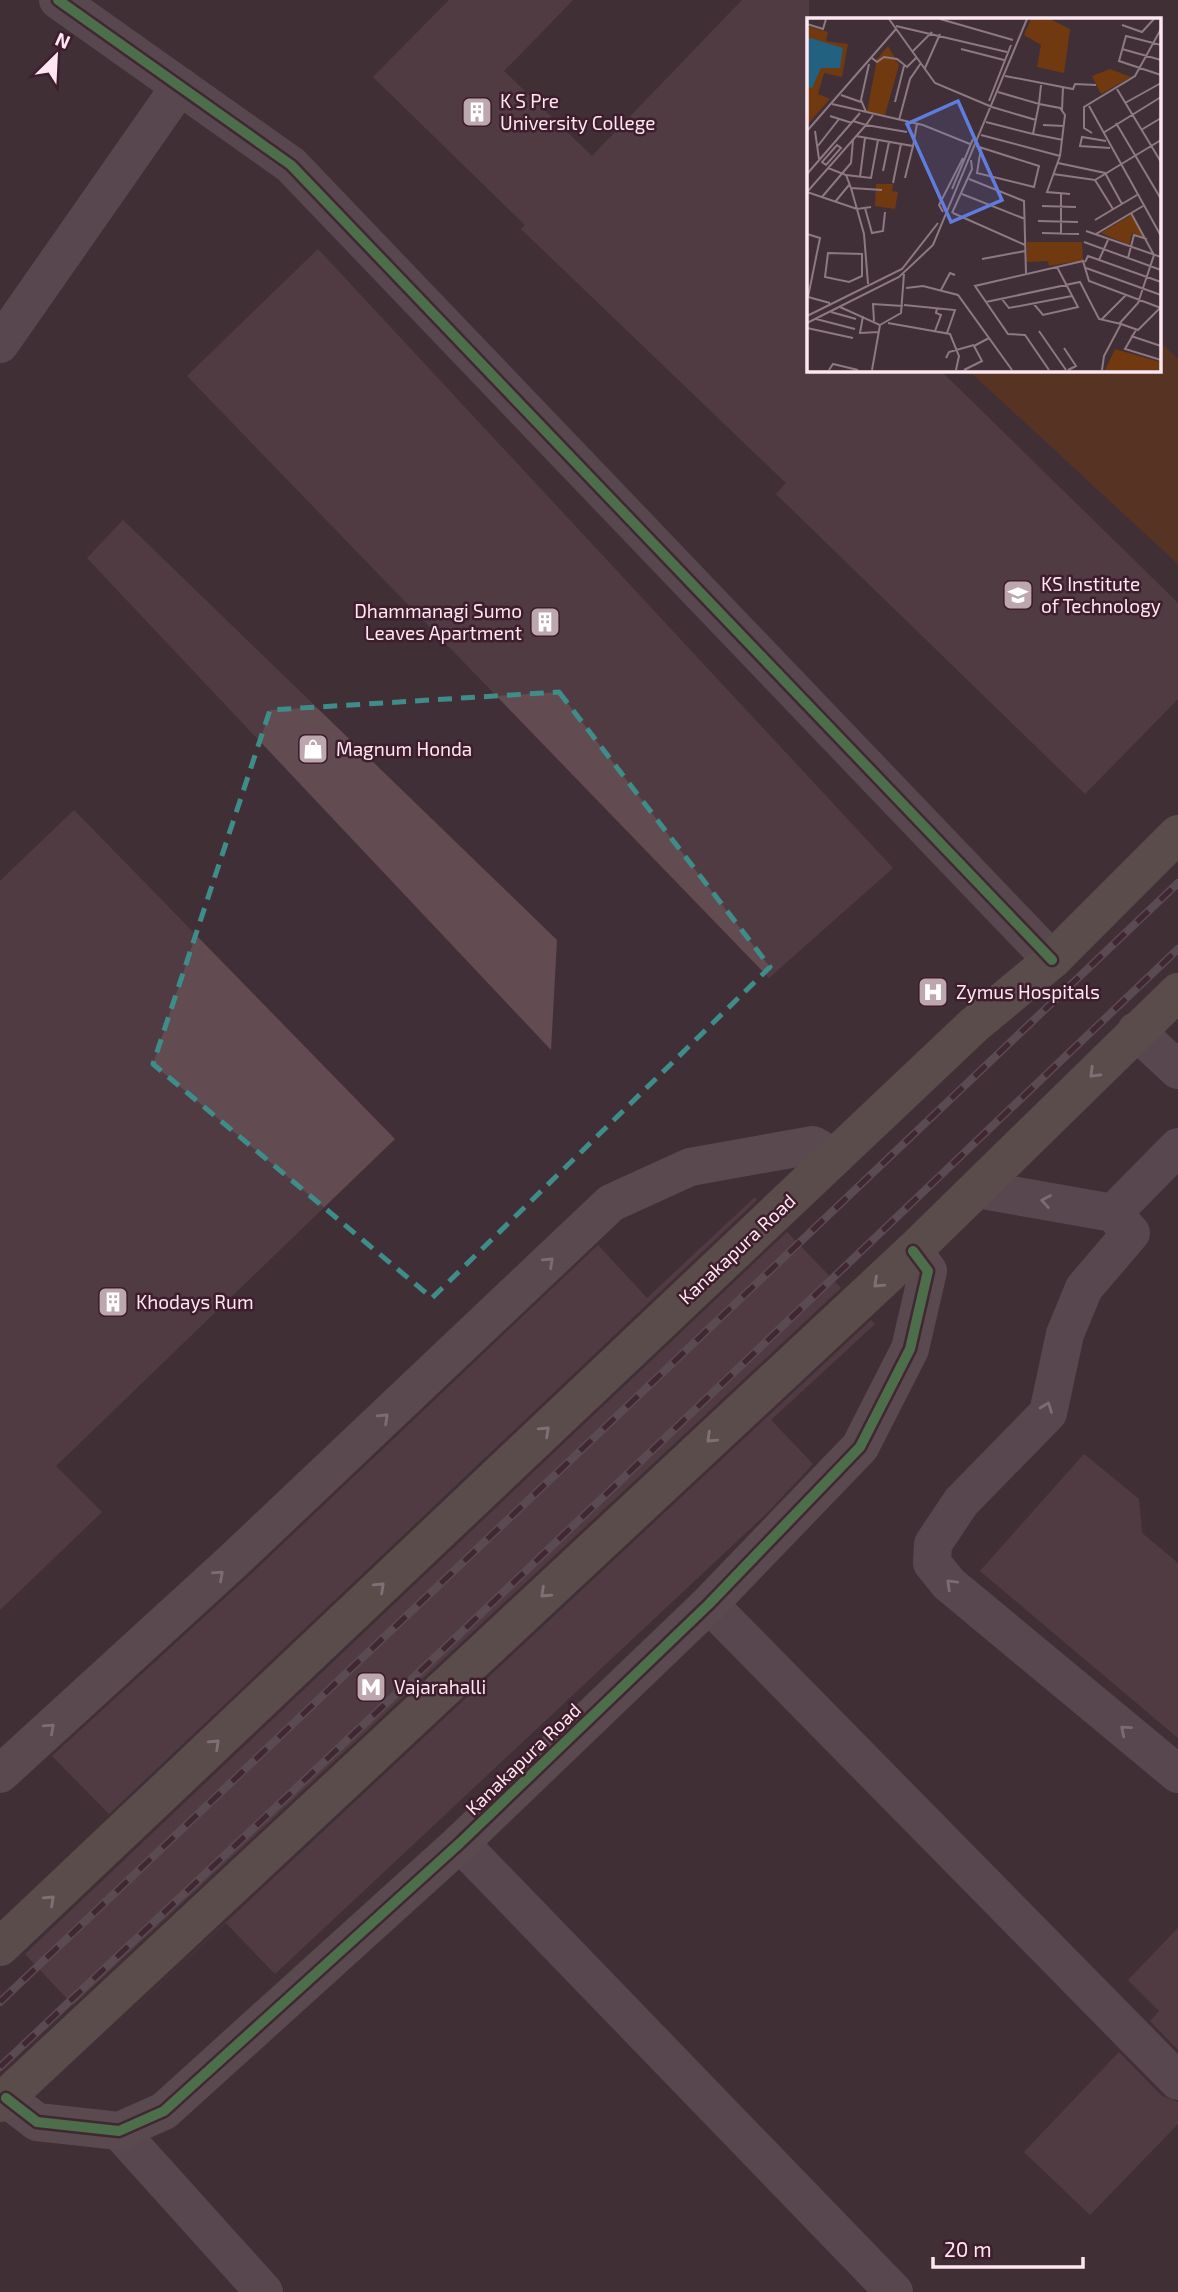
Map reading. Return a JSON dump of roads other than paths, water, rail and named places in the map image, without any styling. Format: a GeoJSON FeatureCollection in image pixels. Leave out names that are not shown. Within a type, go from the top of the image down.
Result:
{"type":"FeatureCollection","features":[{"type":"Feature","properties":{"kind":"highway","name":"Kanakapura Road"},"geometry":{"type":"LineString","coordinates":[[0,1947],[974,1025],[1052,960],[1178,834]]}},
{"type":"Feature","properties":{"kind":"highway"},"geometry":{"type":"LineString","coordinates":[[3,2100],[913,1251],[1178,992]]}},
{"type":"Feature","properties":{"kind":"street"},"geometry":{"type":"LineString","coordinates":[[58,0],[291,165],[1052,960]]}},
{"type":"Feature","properties":{"kind":"street"},"geometry":{"type":"LineString","coordinates":[[0,344],[180,86]]}},
{"type":"Feature","properties":{"kind":"street"},"geometry":{"type":"LineString","coordinates":[[1136,1031],[1178,1070]]}},
{"type":"Feature","properties":{"kind":"street"},"geometry":{"type":"LineString","coordinates":[[0,1774],[233,1561],[611,1203],[690,1167],[813,1145],[834,1157]]}},
{"type":"Feature","properties":{"kind":"street"},"geometry":{"type":"LineString","coordinates":[[1113,1213],[1178,1147]]}},
{"type":"Feature","properties":{"kind":"street"},"geometry":{"type":"LineString","coordinates":[[977,1189],[1113,1213],[1131,1233],[1084,1288],[1065,1334],[1048,1413],[961,1502],[933,1544],[932,1563],[949,1584],[1178,1774]]}},
{"type":"Feature","properties":{"kind":"street","name":"Kanakapura Road"},"geometry":{"type":"LineString","coordinates":[[119,2131],[164,2111],[460,1843],[709,1604],[860,1447],[910,1349],[929,1271],[913,1251]]}},
{"type":"Feature","properties":{"kind":"street"},"geometry":{"type":"LineString","coordinates":[[709,1604],[1178,2081]]}},
{"type":"Feature","properties":{"kind":"street"},"geometry":{"type":"LineString","coordinates":[[460,1843],[894,2292]]}},
{"type":"Feature","properties":{"kind":"street"},"geometry":{"type":"LineString","coordinates":[[3,2100],[37,2122],[119,2131],[264,2292]]}},
{"type":"Feature","properties":{"kind":"railway"},"geometry":{"type":"LineString","coordinates":[[0,2002],[1178,883]]}},
{"type":"Feature","properties":{"kind":"railway"},"geometry":{"type":"LineString","coordinates":[[0,2067],[449,1644],[1178,949]]}},
{"type":"Feature","properties":{"kind":"place","name":"K S Pre University College"},"geometry":{"type":"Point","coordinates":[477,112]}},
{"type":"Feature","properties":{"kind":"place","name":"KS Institute of Technology"},"geometry":{"type":"Point","coordinates":[1018,595]}},
{"type":"Feature","properties":{"kind":"place","name":"Dhammanagi Sumo Leaves Apartment"},"geometry":{"type":"Point","coordinates":[545,622]}},
{"type":"Feature","properties":{"kind":"place","name":"Magnum Honda"},"geometry":{"type":"Point","coordinates":[313,749]}},
{"type":"Feature","properties":{"kind":"place","name":"Zymus Hospitals"},"geometry":{"type":"Point","coordinates":[933,992]}},
{"type":"Feature","properties":{"kind":"place","name":"Khodays Rum"},"geometry":{"type":"Point","coordinates":[113,1302]}},
{"type":"Feature","properties":{"kind":"place","name":"Vajarahalli"},"geometry":{"type":"Point","coordinates":[371,1687]}}]}
